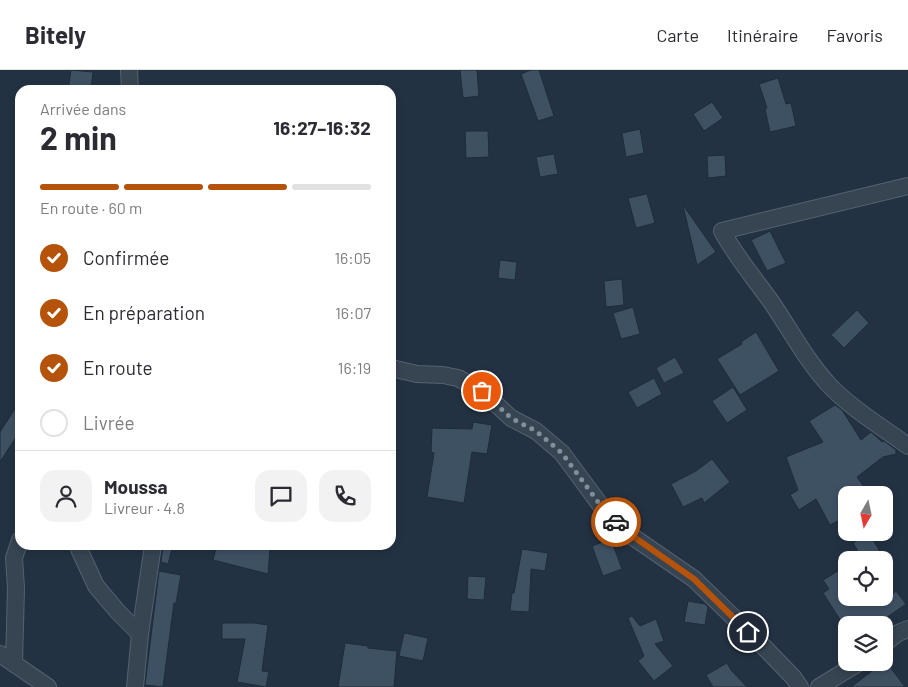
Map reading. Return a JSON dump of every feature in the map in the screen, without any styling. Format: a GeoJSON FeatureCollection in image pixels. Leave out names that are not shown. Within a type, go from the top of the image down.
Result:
{"type":"FeatureCollection","features":[{"type":"Feature","properties":{"kind":"street"},"geometry":{"type":"LineString","coordinates":[[129,70],[130,85]]}},
{"type":"Feature","properties":{"kind":"street"},"geometry":{"type":"LineString","coordinates":[[908,186],[722,231],[804,354],[830,386],[856,408],[908,446]]}},
{"type":"Feature","properties":{"kind":"street"},"geometry":{"type":"LineString","coordinates":[[396,369],[417,374],[443,374],[458,378],[482,391],[511,418],[536,431],[562,453],[612,519],[624,530],[694,579],[762,645],[793,677],[800,687]]}},
{"type":"Feature","properties":{"kind":"street"},"geometry":{"type":"LineString","coordinates":[[14,664],[16,588],[14,558],[17,550]]}},
{"type":"Feature","properties":{"kind":"street"},"geometry":{"type":"LineString","coordinates":[[78,550],[96,586],[140,634]]}},
{"type":"Feature","properties":{"kind":"street"},"geometry":{"type":"LineString","coordinates":[[135,687],[140,634],[152,550]]}},
{"type":"Feature","properties":{"kind":"street"},"geometry":{"type":"LineString","coordinates":[[893,637],[908,629]]}},
{"type":"Feature","properties":{"kind":"street"},"geometry":{"type":"LineString","coordinates":[[0,654],[48,687]]}},
{"type":"Feature","properties":{"kind":"street"},"geometry":{"type":"LineString","coordinates":[[819,687],[845,671]]}},
{"type":"Feature","properties":{"kind":"building"},"geometry":{"type":"Polygon","coordinates":[[[71,70],[93,72],[92,85],[69,85],[71,70]]]}},
{"type":"Feature","properties":{"kind":"building"},"geometry":{"type":"Polygon","coordinates":[[[460,70],[477,70],[479,96],[463,98],[460,70]]]}},
{"type":"Feature","properties":{"kind":"building"},"geometry":{"type":"Polygon","coordinates":[[[531,70],[539,70],[554,116],[538,121],[521,74],[531,70]]]}},
{"type":"Feature","properties":{"kind":"building"},"geometry":{"type":"Polygon","coordinates":[[[778,78],[786,104],[791,103],[796,126],[770,132],[765,109],[767,108],[759,84],[778,78]]]}},
{"type":"Feature","properties":{"kind":"building"},"geometry":{"type":"Polygon","coordinates":[[[712,102],[723,118],[704,131],[693,114],[712,102]]]}},
{"type":"Feature","properties":{"kind":"building"},"geometry":{"type":"Polygon","coordinates":[[[640,129],[644,153],[626,157],[622,133],[640,129]]]}},
{"type":"Feature","properties":{"kind":"building"},"geometry":{"type":"Polygon","coordinates":[[[465,131],[488,131],[489,157],[466,158],[465,131]]]}},
{"type":"Feature","properties":{"kind":"building"},"geometry":{"type":"Polygon","coordinates":[[[554,154],[558,174],[540,177],[536,157],[554,154]]]}},
{"type":"Feature","properties":{"kind":"building"},"geometry":{"type":"Polygon","coordinates":[[[725,155],[726,176],[708,178],[707,156],[725,155]]]}},
{"type":"Feature","properties":{"kind":"building"},"geometry":{"type":"Polygon","coordinates":[[[647,194],[655,223],[636,228],[628,198],[647,194]]]}},
{"type":"Feature","properties":{"kind":"building"},"geometry":{"type":"Polygon","coordinates":[[[683,206],[716,252],[697,265],[683,206]]]}},
{"type":"Feature","properties":{"kind":"building"},"geometry":{"type":"Polygon","coordinates":[[[770,231],[786,263],[767,271],[751,240],[770,231]]]}},
{"type":"Feature","properties":{"kind":"building"},"geometry":{"type":"Polygon","coordinates":[[[500,260],[517,262],[515,280],[498,278],[500,260]]]}},
{"type":"Feature","properties":{"kind":"building"},"geometry":{"type":"Polygon","coordinates":[[[622,279],[624,305],[606,307],[604,281],[622,279]]]}},
{"type":"Feature","properties":{"kind":"building"},"geometry":{"type":"Polygon","coordinates":[[[633,307],[640,334],[621,339],[613,313],[633,307]]]}},
{"type":"Feature","properties":{"kind":"building"},"geometry":{"type":"Polygon","coordinates":[[[857,310],[869,323],[844,348],[831,335],[857,310]]]}},
{"type":"Feature","properties":{"kind":"building"},"geometry":{"type":"Polygon","coordinates":[[[756,332],[779,371],[740,395],[717,359],[742,344],[741,342],[756,332]]]}},
{"type":"Feature","properties":{"kind":"building"},"geometry":{"type":"Polygon","coordinates":[[[675,357],[684,373],[664,383],[656,368],[675,357]]]}},
{"type":"Feature","properties":{"kind":"building"},"geometry":{"type":"Polygon","coordinates":[[[654,378],[662,394],[637,408],[628,392],[654,378]]]}},
{"type":"Feature","properties":{"kind":"building"},"geometry":{"type":"Polygon","coordinates":[[[733,387],[747,410],[727,423],[712,401],[733,387]]]}},
{"type":"Feature","properties":{"kind":"building"},"geometry":{"type":"Polygon","coordinates":[[[835,405],[842,410],[861,440],[871,432],[882,442],[884,441],[896,450],[896,454],[883,457],[857,477],[864,486],[838,486],[838,521],[830,525],[816,499],[799,510],[790,495],[798,490],[786,457],[823,442],[809,421],[835,405]]]}},
{"type":"Feature","properties":{"kind":"building"},"geometry":{"type":"Polygon","coordinates":[[[15,409],[15,439],[0,462],[0,432],[15,409]]]}},
{"type":"Feature","properties":{"kind":"building"},"geometry":{"type":"Polygon","coordinates":[[[473,422],[492,425],[487,454],[472,452],[464,503],[427,497],[434,453],[431,452],[432,428],[472,429],[473,422]]]}},
{"type":"Feature","properties":{"kind":"building"},"geometry":{"type":"Polygon","coordinates":[[[712,459],[730,482],[704,503],[702,498],[683,507],[671,484],[696,471],[712,459]]]}},
{"type":"Feature","properties":{"kind":"building"},"geometry":{"type":"Polygon","coordinates":[[[611,539],[622,569],[603,576],[592,546],[611,539]]]}},
{"type":"Feature","properties":{"kind":"building"},"geometry":{"type":"Polygon","coordinates":[[[856,541],[874,541],[880,551],[858,551],[853,543],[856,541]]]}},
{"type":"Feature","properties":{"kind":"building"},"geometry":{"type":"Polygon","coordinates":[[[522,549],[548,553],[545,571],[531,569],[529,612],[510,611],[522,549]]]}},
{"type":"Feature","properties":{"kind":"building"},"geometry":{"type":"Polygon","coordinates":[[[162,550],[172,550],[168,564],[161,562],[162,550]]]}},
{"type":"Feature","properties":{"kind":"building"},"geometry":{"type":"Polygon","coordinates":[[[216,550],[270,550],[268,574],[213,560],[216,550]]]}},
{"type":"Feature","properties":{"kind":"building"},"geometry":{"type":"Polygon","coordinates":[[[159,571],[181,575],[176,603],[174,603],[163,687],[145,685],[159,571]]]}},
{"type":"Feature","properties":{"kind":"building"},"geometry":{"type":"Polygon","coordinates":[[[838,571],[838,606],[893,606],[893,593],[896,591],[906,604],[889,616],[838,616],[823,593],[829,589],[823,580],[838,571]]]}},
{"type":"Feature","properties":{"kind":"building"},"geometry":{"type":"Polygon","coordinates":[[[468,576],[486,577],[484,600],[467,599],[468,576]]]}},
{"type":"Feature","properties":{"kind":"building"},"geometry":{"type":"Polygon","coordinates":[[[688,601],[705,604],[708,607],[705,625],[684,622],[688,601]]]}},
{"type":"Feature","properties":{"kind":"building"},"geometry":{"type":"Polygon","coordinates":[[[632,616],[640,626],[656,619],[664,641],[655,644],[673,666],[654,681],[638,661],[644,656],[628,618],[632,616]]]}},
{"type":"Feature","properties":{"kind":"building"},"geometry":{"type":"Polygon","coordinates":[[[222,623],[268,625],[262,671],[269,672],[266,687],[237,682],[245,639],[222,639],[222,623]]]}},
{"type":"Feature","properties":{"kind":"building"},"geometry":{"type":"Polygon","coordinates":[[[404,633],[428,638],[423,661],[399,656],[404,633]]]}},
{"type":"Feature","properties":{"kind":"building"},"geometry":{"type":"Polygon","coordinates":[[[345,643],[397,651],[394,687],[338,687],[345,643]]]}},
{"type":"Feature","properties":{"kind":"building"},"geometry":{"type":"Polygon","coordinates":[[[727,663],[747,687],[713,687],[706,675],[727,663]]]}},
{"type":"Feature","properties":{"kind":"building"},"geometry":{"type":"Polygon","coordinates":[[[872,671],[893,671],[905,687],[851,687],[872,671]]]}},
{"type":"Feature","properties":{"kind":"way so far"},"geometry":{"type":"LineString","coordinates":[[482,391],[511,418],[536,431],[562,453],[607,514],[616,522]]}},
{"type":"Feature","properties":{"kind":"route"},"geometry":{"type":"LineString","coordinates":[[616,522],[624,530],[694,579],[748,632]]}}]}
